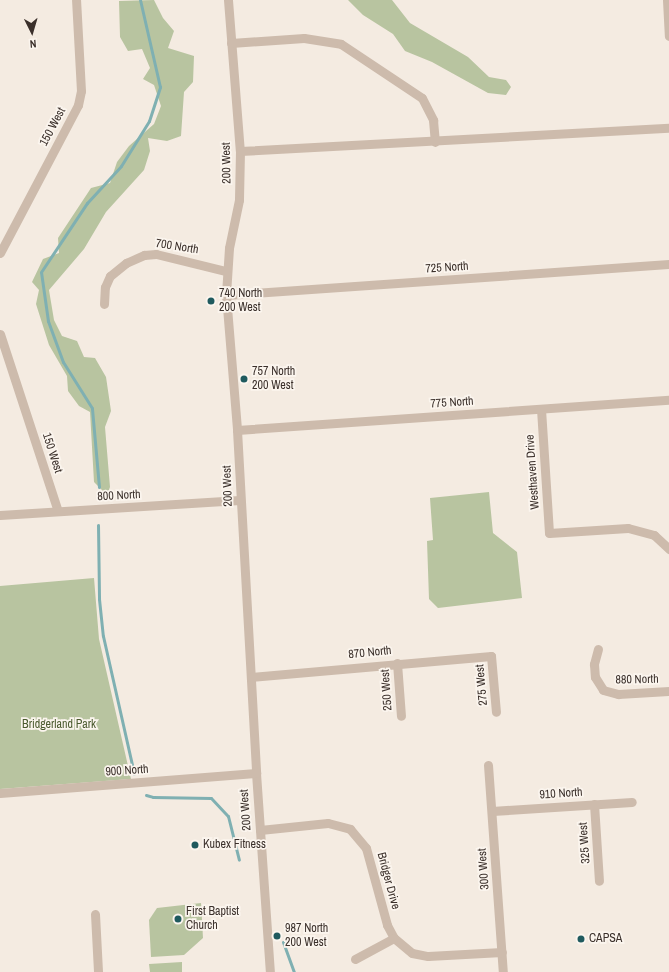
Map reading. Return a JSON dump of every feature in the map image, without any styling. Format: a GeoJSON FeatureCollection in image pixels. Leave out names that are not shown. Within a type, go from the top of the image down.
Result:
{"type":"FeatureCollection","features":[{"type":"Feature","properties":{"kind":"street","name":"150 West"},"geometry":{"type":"LineString","coordinates":[[0,253],[78,105],[81,92],[76,0]]}},
{"type":"Feature","properties":{"kind":"street","name":"200 West"},"geometry":{"type":"LineString","coordinates":[[228,0],[240,151],[239,200],[226,270],[226,295],[237,430],[256,773],[270,972]]}},
{"type":"Feature","properties":{"kind":"street"},"geometry":{"type":"LineString","coordinates":[[667,0],[669,36]]}},
{"type":"Feature","properties":{"kind":"street"},"geometry":{"type":"LineString","coordinates":[[231,43],[304,38],[340,44],[422,98],[433,120],[436,142]]}},
{"type":"Feature","properties":{"kind":"street"},"geometry":{"type":"LineString","coordinates":[[240,151],[436,142],[669,128]]}},
{"type":"Feature","properties":{"kind":"street","name":"700 North"},"geometry":{"type":"LineString","coordinates":[[104,304],[106,287],[110,276],[126,263],[144,256],[156,254],[226,270]]}},
{"type":"Feature","properties":{"kind":"street","name":"725 North"},"geometry":{"type":"LineString","coordinates":[[226,295],[669,264]]}},
{"type":"Feature","properties":{"kind":"street","name":"150 West"},"geometry":{"type":"LineString","coordinates":[[0,334],[58,511]]}},
{"type":"Feature","properties":{"kind":"street","name":"775 North"},"geometry":{"type":"LineString","coordinates":[[237,430],[669,400]]}},
{"type":"Feature","properties":{"kind":"street","name":"Westhaven Drive"},"geometry":{"type":"LineString","coordinates":[[541,409],[549,532],[628,528],[654,535],[669,549]]}},
{"type":"Feature","properties":{"kind":"street","name":"800 North"},"geometry":{"type":"LineString","coordinates":[[0,515],[240,500]]}},
{"type":"Feature","properties":{"kind":"street","name":"880 North"},"geometry":{"type":"LineString","coordinates":[[598,649],[594,664],[595,678],[603,690],[618,694],[669,691]]}},
{"type":"Feature","properties":{"kind":"street","name":"870 North"},"geometry":{"type":"LineString","coordinates":[[251,677],[397,663],[491,656]]}},
{"type":"Feature","properties":{"kind":"street","name":"275 West"},"geometry":{"type":"LineString","coordinates":[[491,656],[496,712]]}},
{"type":"Feature","properties":{"kind":"street","name":"250 West"},"geometry":{"type":"LineString","coordinates":[[397,663],[401,716]]}},
{"type":"Feature","properties":{"kind":"street","name":"300 West"},"geometry":{"type":"LineString","coordinates":[[488,765],[503,972]]}},
{"type":"Feature","properties":{"kind":"street","name":"900 North"},"geometry":{"type":"LineString","coordinates":[[0,793],[256,773]]}},
{"type":"Feature","properties":{"kind":"street","name":"910 North"},"geometry":{"type":"LineString","coordinates":[[492,811],[632,802]]}},
{"type":"Feature","properties":{"kind":"street","name":"325 West"},"geometry":{"type":"LineString","coordinates":[[594,804],[599,881]]}},
{"type":"Feature","properties":{"kind":"street","name":"Bridger Drive"},"geometry":{"type":"LineString","coordinates":[[260,830],[328,823],[350,829],[366,848],[387,925],[394,938],[412,953],[428,956],[502,952]]}},
{"type":"Feature","properties":{"kind":"street"},"geometry":{"type":"LineString","coordinates":[[95,914],[98,972]]}},
{"type":"Feature","properties":{"kind":"street"},"geometry":{"type":"LineString","coordinates":[[355,960],[394,938]]}},
{"type":"Feature","properties":{"kind":"green space"},"geometry":{"type":"Polygon","coordinates":[[[154,0],[163,18],[174,31],[168,48],[194,56],[193,82],[184,92],[181,136],[167,141],[148,138],[150,151],[144,170],[106,212],[84,249],[49,290],[54,320],[62,336],[77,341],[84,357],[95,358],[106,377],[111,411],[105,427],[110,487],[107,495],[94,482],[90,412],[79,406],[68,391],[67,376],[49,345],[36,304],[39,290],[32,282],[43,259],[59,253],[58,238],[91,188],[110,183],[117,162],[129,146],[154,124],[161,106],[154,85],[143,79],[150,68],[142,49],[128,51],[120,37],[119,1],[154,0]]]}},
{"type":"Feature","properties":{"kind":"green space"},"geometry":{"type":"Polygon","coordinates":[[[348,0],[392,0],[410,23],[468,57],[489,77],[506,80],[511,87],[506,95],[488,93],[432,62],[405,51],[393,34],[363,15],[348,0]]]}},
{"type":"Feature","properties":{"kind":"green space"},"geometry":{"type":"Polygon","coordinates":[[[489,492],[493,533],[517,552],[522,598],[438,608],[429,599],[427,541],[433,540],[430,498],[489,492]]]}},
{"type":"Feature","properties":{"kind":"green space","name":"Bridgerland Park"},"geometry":{"type":"Polygon","coordinates":[[[94,578],[99,639],[131,779],[0,789],[0,586],[94,578]]]}},
{"type":"Feature","properties":{"kind":"green space"},"geometry":{"type":"Polygon","coordinates":[[[201,903],[203,938],[184,955],[151,957],[149,920],[157,908],[201,903]]]}},
{"type":"Feature","properties":{"kind":"green space"},"geometry":{"type":"Polygon","coordinates":[[[182,962],[182,972],[150,972],[149,964],[182,962]]]}},
{"type":"Feature","properties":{"kind":"waterway"},"geometry":{"type":"LineString","coordinates":[[99,487],[92,408],[63,362],[48,321],[41,272],[87,203],[121,166],[149,121],[160,87],[140,0]]}},
{"type":"Feature","properties":{"kind":"waterway"},"geometry":{"type":"LineString","coordinates":[[98,525],[99,599],[103,636],[134,774]]}},
{"type":"Feature","properties":{"kind":"waterway"},"geometry":{"type":"LineString","coordinates":[[146,795],[153,797],[211,798],[228,816],[239,860]]}},
{"type":"Feature","properties":{"kind":"waterway"},"geometry":{"type":"LineString","coordinates":[[283,942],[294,972]]}},
{"type":"Feature","properties":{"kind":"place","name":"740 North 200 West"},"geometry":{"type":"Point","coordinates":[211,301]}},
{"type":"Feature","properties":{"kind":"place","name":"757 North 200 West"},"geometry":{"type":"Point","coordinates":[244,379]}},
{"type":"Feature","properties":{"kind":"place","name":"Kubex Fitness"},"geometry":{"type":"Point","coordinates":[195,845]}},
{"type":"Feature","properties":{"kind":"place","name":"First Baptist Church"},"geometry":{"type":"Point","coordinates":[178,919]}},
{"type":"Feature","properties":{"kind":"place","name":"987 North 200 West"},"geometry":{"type":"Point","coordinates":[277,936]}},
{"type":"Feature","properties":{"kind":"place","name":"CAPSA"},"geometry":{"type":"Point","coordinates":[581,939]}}]}
